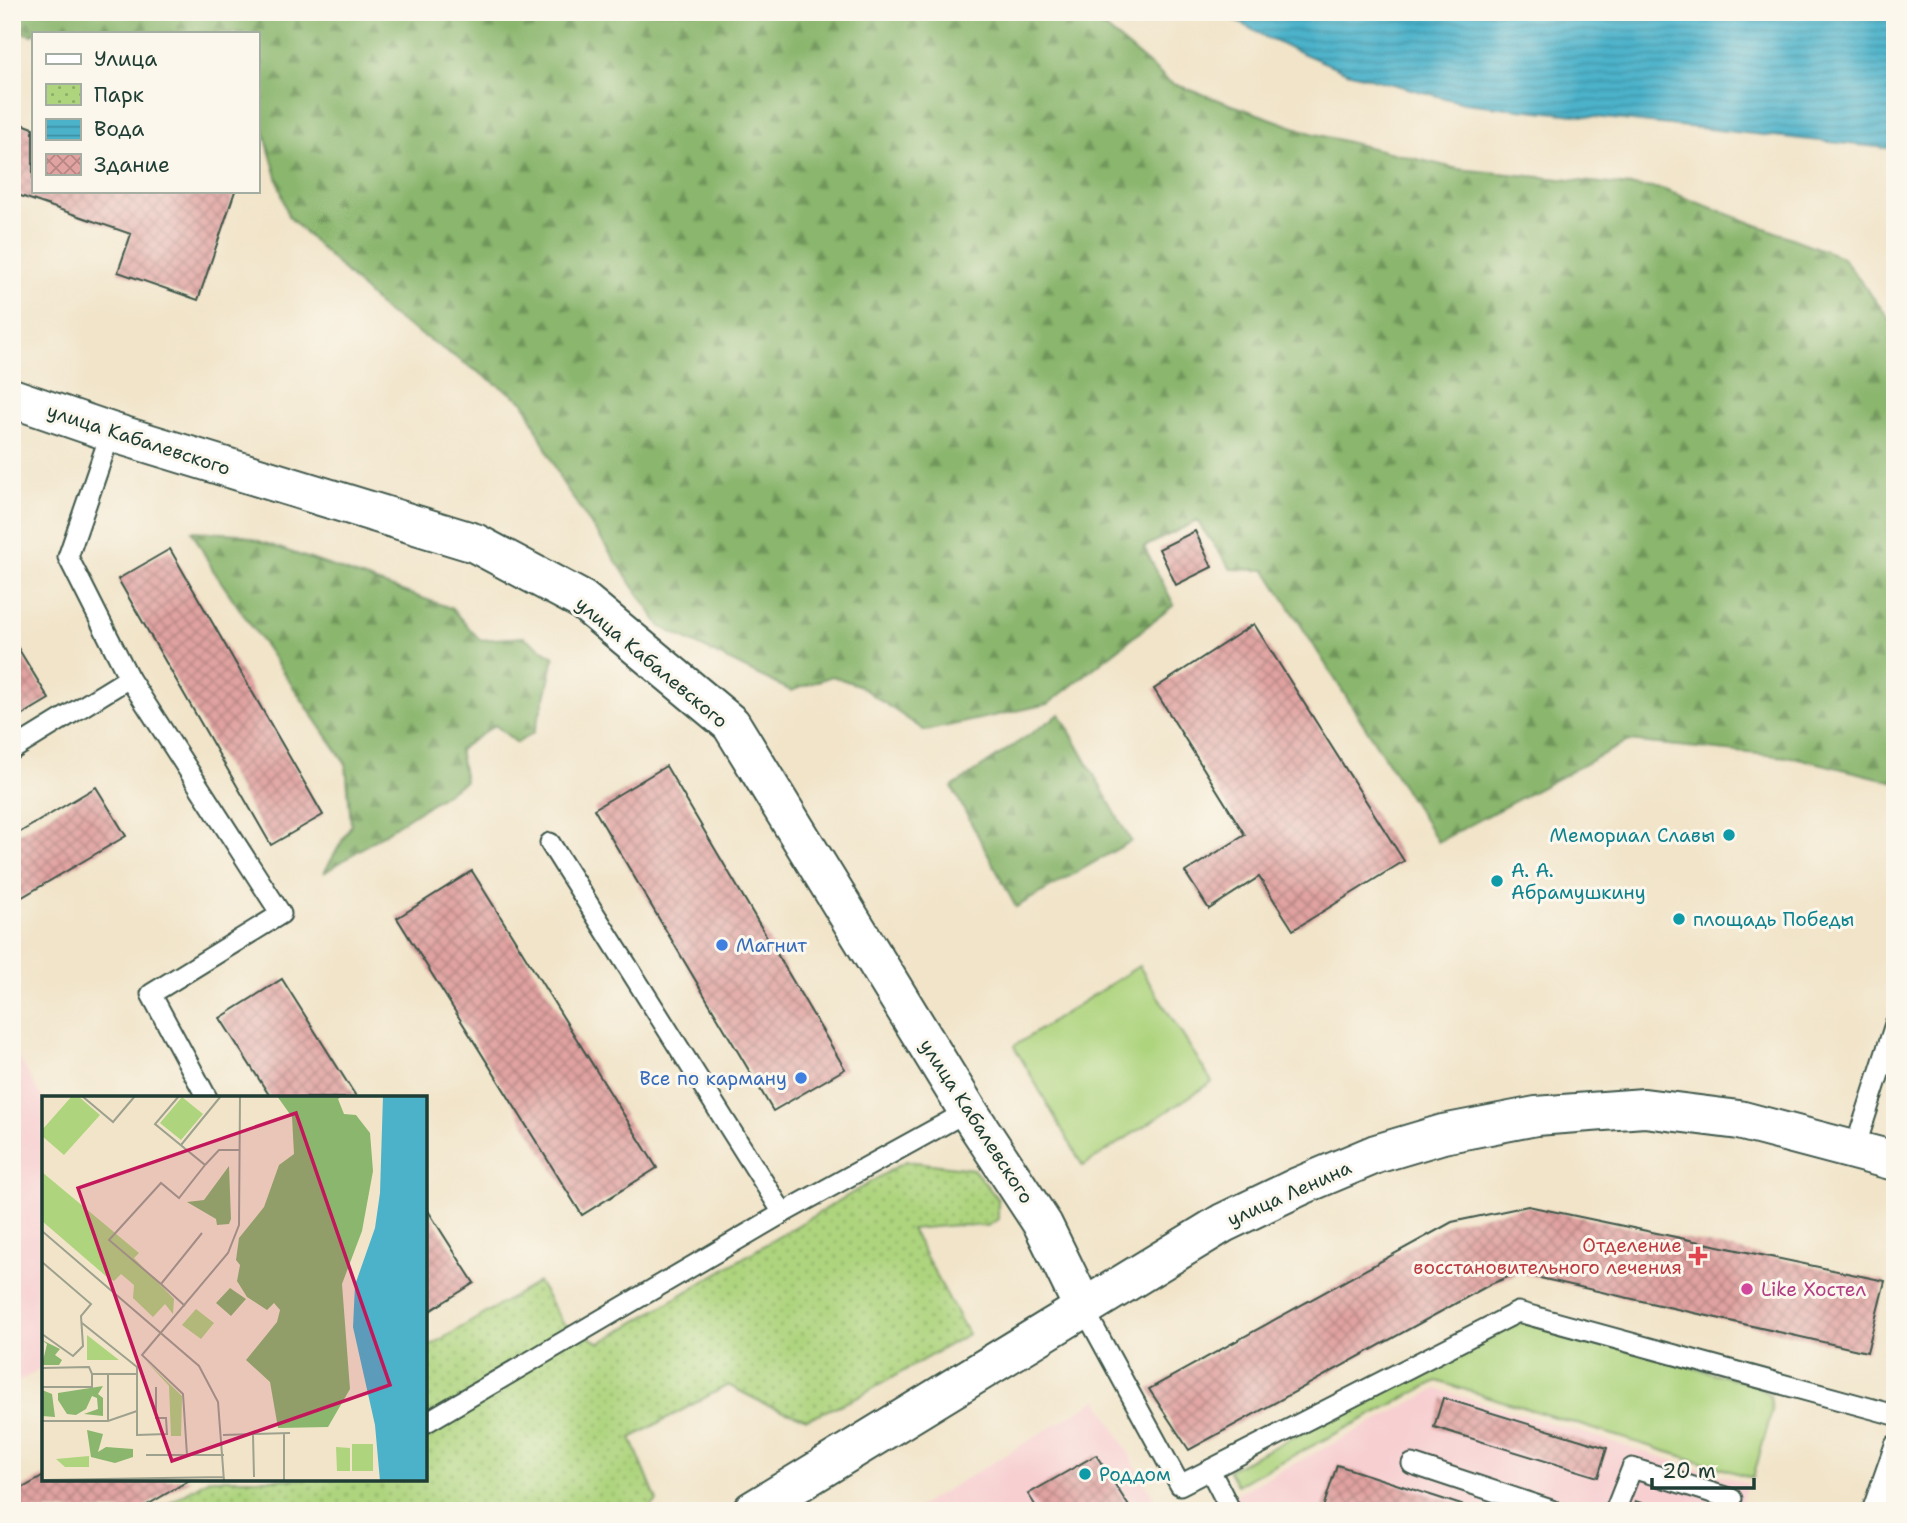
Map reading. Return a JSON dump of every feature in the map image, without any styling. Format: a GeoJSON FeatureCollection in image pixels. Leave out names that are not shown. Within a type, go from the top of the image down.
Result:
{"type":"FeatureCollection","features":[{"type":"Feature","properties":{"kind":"street","name":"улица Кабалевского"},"geometry":{"type":"LineString","coordinates":[[12,398],[111,432],[475,543],[582,600],[731,724],[968,1111],[1044,1225],[1084,1309]]}},
{"type":"Feature","properties":{"kind":"street","name":"улица Ленина"},"geometry":{"type":"LineString","coordinates":[[752,1511],[1234,1218],[1376,1154],[1443,1134],[1536,1116],[1644,1108],[1739,1120],[1855,1148],[1895,1161]]}},
{"type":"Feature","properties":{"kind":"lane"},"geometry":{"type":"LineString","coordinates":[[111,432],[68,557],[129,678],[281,914],[150,994],[206,1096]]}},
{"type":"Feature","properties":{"kind":"lane"},"geometry":{"type":"LineString","coordinates":[[12,750],[129,678]]}},
{"type":"Feature","properties":{"kind":"lane"},"geometry":{"type":"LineString","coordinates":[[550,843],[783,1213]]}},
{"type":"Feature","properties":{"kind":"lane"},"geometry":{"type":"LineString","coordinates":[[1855,1148],[1895,1024]]}},
{"type":"Feature","properties":{"kind":"lane"},"geometry":{"type":"LineString","coordinates":[[427,1422],[783,1213],[968,1111]]}},
{"type":"Feature","properties":{"kind":"lane"},"geometry":{"type":"LineString","coordinates":[[1084,1309],[1180,1485],[1518,1312],[1895,1415]]}},
{"type":"Feature","properties":{"kind":"lane"},"geometry":{"type":"LineString","coordinates":[[1872,1511],[1895,1445]]}},
{"type":"Feature","properties":{"kind":"lane"},"geometry":{"type":"LineString","coordinates":[[1412,1464],[1554,1511]]}},
{"type":"Feature","properties":{"kind":"lane"},"geometry":{"type":"LineString","coordinates":[[1615,1511],[1632,1468],[1732,1499],[1728,1511]]}},
{"type":"Feature","properties":{"kind":"lane"},"geometry":{"type":"LineString","coordinates":[[1210,1470],[1231,1511]]}},
{"type":"Feature","properties":{"kind":"shaded area"},"geometry":{"type":"Polygon","coordinates":[[[12,1046],[42,1098],[42,1368],[12,1385],[12,1046]]]}},
{"type":"Feature","properties":{"kind":"shaded area"},"geometry":{"type":"Polygon","coordinates":[[[1437,1389],[1747,1483],[1739,1511],[1204,1511],[1437,1389]]]}},
{"type":"Feature","properties":{"kind":"shaded area"},"geometry":{"type":"Polygon","coordinates":[[[1098,1399],[1161,1511],[912,1511],[1098,1399]]]}},
{"type":"Feature","properties":{"kind":"green space"},"geometry":{"type":"Polygon","coordinates":[[[12,12],[1087,12],[1171,83],[1311,133],[1458,169],[1662,189],[1842,257],[1895,326],[1895,782],[1798,758],[1628,741],[1438,842],[1266,570],[1231,569],[1197,521],[1144,547],[1174,605],[1048,704],[925,731],[858,685],[832,676],[791,691],[661,627],[562,482],[524,402],[385,311],[288,216],[259,114],[259,32],[32,32],[32,35],[20,32],[12,35],[12,12]]]}},
{"type":"Feature","properties":{"kind":"green space"},"geometry":{"type":"Polygon","coordinates":[[[192,531],[239,534],[451,608],[480,640],[524,637],[554,657],[534,732],[517,743],[495,725],[459,750],[465,781],[324,873],[351,825],[346,764],[213,570],[192,531]]]}},
{"type":"Feature","properties":{"kind":"green space"},"geometry":{"type":"Polygon","coordinates":[[[1060,714],[1131,841],[1016,907],[952,787],[1060,714]]]}},
{"type":"Feature","properties":{"kind":"green space"},"geometry":{"type":"Polygon","coordinates":[[[1139,966],[1212,1082],[1083,1166],[1014,1046],[1139,966]]]}},
{"type":"Feature","properties":{"kind":"green space"},"geometry":{"type":"Polygon","coordinates":[[[906,1161],[973,1169],[998,1199],[998,1219],[987,1226],[957,1225],[911,1229],[968,1334],[858,1397],[807,1419],[767,1405],[728,1385],[631,1438],[657,1501],[646,1511],[157,1511],[206,1481],[427,1481],[427,1348],[538,1282],[563,1323],[600,1343],[906,1161]]]}},
{"type":"Feature","properties":{"kind":"green space"},"geometry":{"type":"Polygon","coordinates":[[[1523,1321],[1756,1385],[1770,1396],[1772,1411],[1753,1478],[1437,1381],[1237,1485],[1228,1470],[1523,1321]]]}},
{"type":"Feature","properties":{"kind":"water"},"geometry":{"type":"Polygon","coordinates":[[[1221,12],[1895,12],[1895,149],[1464,103],[1347,72],[1269,39],[1221,12]]]}},
{"type":"Feature","properties":{"kind":"building"},"geometry":{"type":"Polygon","coordinates":[[[12,120],[32,128],[32,192],[235,192],[198,300],[118,272],[131,234],[12,193],[12,120]]]}},
{"type":"Feature","properties":{"kind":"building"},"geometry":{"type":"Polygon","coordinates":[[[1195,531],[1212,567],[1176,585],[1159,549],[1195,531]]]}},
{"type":"Feature","properties":{"kind":"building"},"geometry":{"type":"Polygon","coordinates":[[[170,549],[323,815],[271,845],[118,579],[170,549]]]}},
{"type":"Feature","properties":{"kind":"building"},"geometry":{"type":"Polygon","coordinates":[[[1254,624],[1404,861],[1293,930],[1259,877],[1209,909],[1185,872],[1245,835],[1154,689],[1254,624]]]}},
{"type":"Feature","properties":{"kind":"building"},"geometry":{"type":"Polygon","coordinates":[[[12,638],[49,699],[12,721],[12,638]]]}},
{"type":"Feature","properties":{"kind":"building"},"geometry":{"type":"Polygon","coordinates":[[[666,766],[845,1069],[773,1111],[594,809],[666,766]]]}},
{"type":"Feature","properties":{"kind":"building"},"geometry":{"type":"Polygon","coordinates":[[[96,787],[126,836],[12,903],[12,837],[96,787]]]}},
{"type":"Feature","properties":{"kind":"building"},"geometry":{"type":"Polygon","coordinates":[[[472,871],[657,1168],[582,1215],[397,918],[472,871]]]}},
{"type":"Feature","properties":{"kind":"building"},"geometry":{"type":"Polygon","coordinates":[[[282,979],[356,1096],[270,1096],[220,1018],[282,979]]]}},
{"type":"Feature","properties":{"kind":"building"},"geometry":{"type":"Polygon","coordinates":[[[1528,1206],[1885,1281],[1867,1352],[1518,1273],[1491,1284],[1189,1450],[1149,1389],[1452,1222],[1528,1206]]]}},
{"type":"Feature","properties":{"kind":"building"},"geometry":{"type":"Polygon","coordinates":[[[427,1209],[474,1283],[427,1313],[427,1209]]]}},
{"type":"Feature","properties":{"kind":"building"},"geometry":{"type":"Polygon","coordinates":[[[1443,1398],[1607,1448],[1598,1477],[1434,1427],[1443,1398]]]}},
{"type":"Feature","properties":{"kind":"building","name":"Роддом"},"geometry":{"type":"Polygon","coordinates":[[[1096,1455],[1132,1511],[1039,1511],[1028,1494],[1096,1455]]]}},
{"type":"Feature","properties":{"kind":"building"},"geometry":{"type":"Polygon","coordinates":[[[1337,1465],[1477,1510],[1477,1511],[1322,1511],[1337,1465]]]}},
{"type":"Feature","properties":{"kind":"building"},"geometry":{"type":"Polygon","coordinates":[[[42,1477],[42,1481],[188,1481],[137,1511],[12,1511],[12,1494],[42,1477]]]}},
{"type":"Feature","properties":{"kind":"building"},"geometry":{"type":"Polygon","coordinates":[[[1635,1501],[1663,1510],[1663,1511],[1632,1511],[1635,1501]]]}},
{"type":"Feature","properties":{"kind":"place","name":"Мемориал Славы"},"geometry":{"type":"Point","coordinates":[1729,835]}},
{"type":"Feature","properties":{"kind":"place","name":"А. А. Абрамушкину"},"geometry":{"type":"Point","coordinates":[1497,881]}},
{"type":"Feature","properties":{"kind":"place","name":"площадь Победы"},"geometry":{"type":"Point","coordinates":[1679,919]}},
{"type":"Feature","properties":{"kind":"place","name":"Магнит"},"geometry":{"type":"Point","coordinates":[722,945]}},
{"type":"Feature","properties":{"kind":"place","name":"Все по карману"},"geometry":{"type":"Point","coordinates":[801,1078]}},
{"type":"Feature","properties":{"kind":"place","name":"Отделение восстановительного лечения"},"geometry":{"type":"Point","coordinates":[1698,1256]}},
{"type":"Feature","properties":{"kind":"place","name":"Like Хостел"},"geometry":{"type":"Point","coordinates":[1747,1289]}},
{"type":"Feature","properties":{"kind":"place","name":"Роддом"},"geometry":{"type":"Point","coordinates":[1085,1474]}}]}
